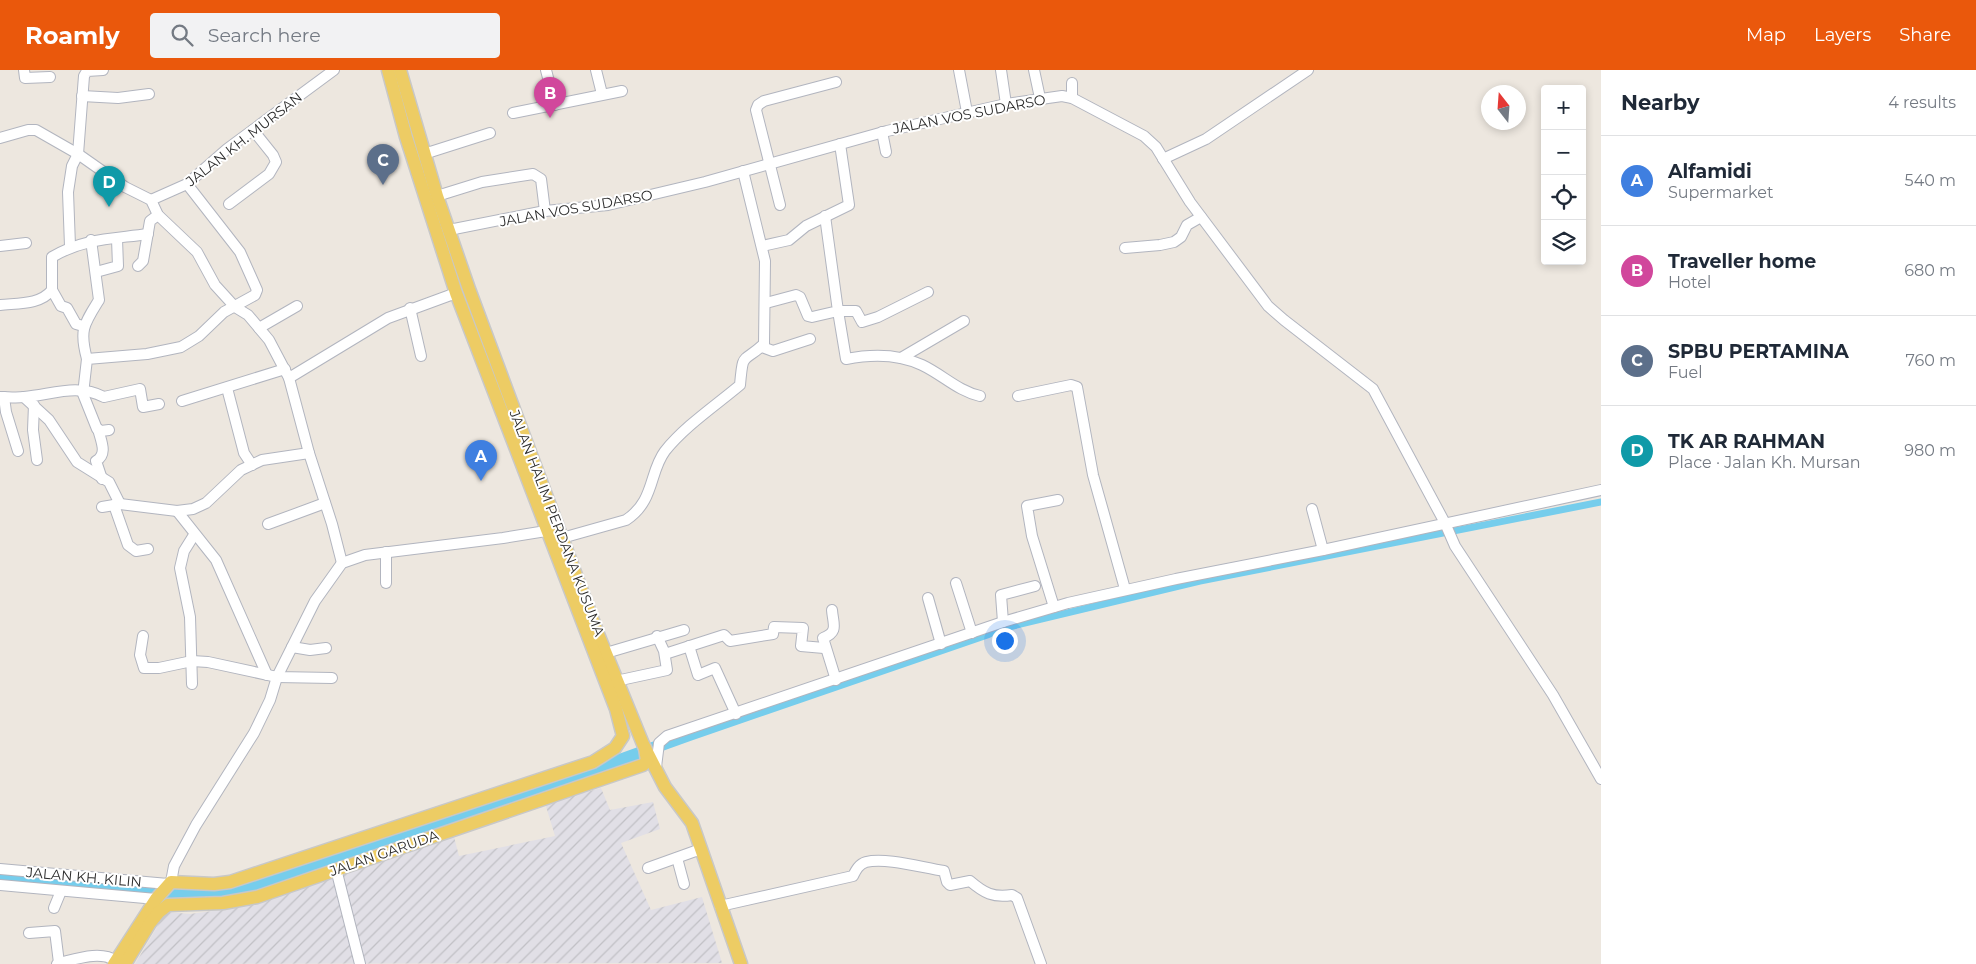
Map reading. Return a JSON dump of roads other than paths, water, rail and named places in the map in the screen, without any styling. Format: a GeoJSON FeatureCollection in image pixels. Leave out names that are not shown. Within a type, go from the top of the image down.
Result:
{"type":"FeatureCollection","features":[{"type":"Feature","properties":{"kind":"main road","name":"JALAN HALIM PERDANA KUSUMA"},"geometry":{"type":"LineString","coordinates":[[388,70],[406,137],[456,293],[497,402],[523,452],[562,538],[616,681],[665,787],[692,823],[741,964]]}},
{"type":"Feature","properties":{"kind":"main road","name":"JALAN HALIM PERDANA KUSUMA"},"geometry":{"type":"LineString","coordinates":[[400,70],[437,196],[509,397],[546,531],[616,709],[623,736]]}},
{"type":"Feature","properties":{"kind":"main road"},"geometry":{"type":"LineString","coordinates":[[497,402],[509,397]]}},
{"type":"Feature","properties":{"kind":"main road","name":"JALAN GARUDA"},"geometry":{"type":"LineString","coordinates":[[118,963],[159,912],[168,906],[223,903],[256,896],[340,858],[593,762],[616,748],[623,736]]}},
{"type":"Feature","properties":{"kind":"main road","name":"JALAN GARUDA"},"geometry":{"type":"LineString","coordinates":[[168,884],[230,882],[340,858],[643,766],[647,761],[649,749]]}},
{"type":"Feature","properties":{"kind":"main road"},"geometry":{"type":"LineString","coordinates":[[632,769],[655,779],[665,787]]}},
{"type":"Feature","properties":{"kind":"main road"},"geometry":{"type":"LineString","coordinates":[[118,963],[157,898],[168,884]]}},
{"type":"Feature","properties":{"kind":"street"},"geometry":{"type":"LineString","coordinates":[[24,70],[25,78],[50,77]]}},
{"type":"Feature","properties":{"kind":"street"},"geometry":{"type":"LineString","coordinates":[[70,246],[68,234],[69,185],[72,166],[78,154],[85,72],[103,70]]}},
{"type":"Feature","properties":{"kind":"street","name":"JALAN KH. MURSAN"},"geometry":{"type":"LineString","coordinates":[[151,200],[187,184],[227,148],[334,70]]}},
{"type":"Feature","properties":{"kind":"street"},"geometry":{"type":"LineString","coordinates":[[546,70],[555,105]]}},
{"type":"Feature","properties":{"kind":"street"},"geometry":{"type":"LineString","coordinates":[[596,70],[602,94]]}},
{"type":"Feature","properties":{"kind":"street"},"geometry":{"type":"LineString","coordinates":[[959,70],[967,112]]}},
{"type":"Feature","properties":{"kind":"street"},"geometry":{"type":"LineString","coordinates":[[1001,70],[1006,104]]}},
{"type":"Feature","properties":{"kind":"street"},"geometry":{"type":"LineString","coordinates":[[1034,70],[1040,98]]}},
{"type":"Feature","properties":{"kind":"street"},"geometry":{"type":"LineString","coordinates":[[1163,159],[1206,139],[1308,70]]}},
{"type":"Feature","properties":{"kind":"street"},"geometry":{"type":"LineString","coordinates":[[780,205],[756,110],[758,105],[764,101],[836,82]]}},
{"type":"Feature","properties":{"kind":"street"},"geometry":{"type":"LineString","coordinates":[[1072,83],[1072,98]]}},
{"type":"Feature","properties":{"kind":"street"},"geometry":{"type":"LineString","coordinates":[[513,113],[622,91]]}},
{"type":"Feature","properties":{"kind":"street"},"geometry":{"type":"LineString","coordinates":[[82,96],[118,98],[149,94]]}},
{"type":"Feature","properties":{"kind":"street","name":"JALAN VOS SUDARSO"},"geometry":{"type":"LineString","coordinates":[[449,230],[546,212],[608,205],[743,171],[882,132],[967,112],[1040,98],[1072,98],[1144,136],[1156,147],[1201,217],[1276,314],[1373,389],[1451,537],[1553,695],[1601,779]]}},
{"type":"Feature","properties":{"kind":"street"},"geometry":{"type":"LineString","coordinates":[[0,138],[28,130],[36,130],[78,154],[125,187],[151,200],[158,215],[197,252],[215,284],[235,307],[248,315],[269,340],[287,374],[342,563]]}},
{"type":"Feature","properties":{"kind":"street"},"geometry":{"type":"LineString","coordinates":[[229,204],[269,174],[276,162],[273,154],[254,130]]}},
{"type":"Feature","properties":{"kind":"street"},"geometry":{"type":"LineString","coordinates":[[882,132],[886,152]]}},
{"type":"Feature","properties":{"kind":"street"},"geometry":{"type":"LineString","coordinates":[[424,154],[490,133]]}},
{"type":"Feature","properties":{"kind":"street"},"geometry":{"type":"LineString","coordinates":[[762,246],[789,240],[806,226],[849,205],[840,144]]}},
{"type":"Feature","properties":{"kind":"street"},"geometry":{"type":"LineString","coordinates":[[562,538],[626,520],[634,514],[649,492],[664,452],[686,430],[740,385],[742,363],[745,356],[764,344],[766,303],[762,246],[743,171]]}},
{"type":"Feature","properties":{"kind":"street"},"geometry":{"type":"LineString","coordinates":[[437,196],[482,182],[534,174],[541,179],[546,212]]}},
{"type":"Feature","properties":{"kind":"street"},"geometry":{"type":"LineString","coordinates":[[87,359],[147,354],[181,347],[199,336],[224,312],[255,295],[256,285],[240,252],[187,184]]}},
{"type":"Feature","properties":{"kind":"street"},"geometry":{"type":"LineString","coordinates":[[138,266],[143,262],[150,221],[158,215]]}},
{"type":"Feature","properties":{"kind":"street"},"geometry":{"type":"LineString","coordinates":[[825,216],[846,359],[868,355],[901,358],[922,365],[967,393],[980,396]]}},
{"type":"Feature","properties":{"kind":"street"},"geometry":{"type":"LineString","coordinates":[[1125,248],[1174,242],[1181,237],[1187,225],[1201,217]]}},
{"type":"Feature","properties":{"kind":"street"},"geometry":{"type":"LineString","coordinates":[[82,326],[76,324],[67,308],[61,306],[52,290],[52,257],[70,246],[91,240],[117,239],[148,234]]}},
{"type":"Feature","properties":{"kind":"street"},"geometry":{"type":"LineString","coordinates":[[96,272],[118,266],[117,239]]}},
{"type":"Feature","properties":{"kind":"street"},"geometry":{"type":"LineString","coordinates":[[91,240],[99,300],[82,326],[82,343],[87,359],[82,390],[98,429],[104,453],[102,458],[96,461],[102,479]]}},
{"type":"Feature","properties":{"kind":"street"},"geometry":{"type":"LineString","coordinates":[[0,246],[26,243]]}},
{"type":"Feature","properties":{"kind":"street"},"geometry":{"type":"LineString","coordinates":[[0,305],[39,300],[46,297],[52,290]]}},
{"type":"Feature","properties":{"kind":"street"},"geometry":{"type":"LineString","coordinates":[[766,303],[796,295],[800,297],[808,316],[812,318],[838,310],[856,311],[862,322],[878,317],[928,292]]}},
{"type":"Feature","properties":{"kind":"street"},"geometry":{"type":"LineString","coordinates":[[182,401],[287,374],[410,308],[456,293]]}},
{"type":"Feature","properties":{"kind":"street"},"geometry":{"type":"LineString","coordinates":[[259,328],[297,306]]}},
{"type":"Feature","properties":{"kind":"street"},"geometry":{"type":"LineString","coordinates":[[410,308],[421,356]]}},
{"type":"Feature","properties":{"kind":"street"},"geometry":{"type":"LineString","coordinates":[[901,358],[964,321]]}},
{"type":"Feature","properties":{"kind":"street"},"geometry":{"type":"LineString","coordinates":[[762,347],[773,351],[810,339]]}},
{"type":"Feature","properties":{"kind":"street"},"geometry":{"type":"LineString","coordinates":[[1018,396],[1071,385],[1077,387],[1094,475],[1125,589]]}},
{"type":"Feature","properties":{"kind":"street"},"geometry":{"type":"LineString","coordinates":[[227,388],[244,453],[252,465]]}},
{"type":"Feature","properties":{"kind":"street"},"geometry":{"type":"LineString","coordinates":[[18,451],[2,397],[24,397],[82,390],[95,392],[104,397],[140,389],[143,407],[159,404]]}},
{"type":"Feature","properties":{"kind":"street"},"geometry":{"type":"LineString","coordinates":[[24,397],[49,420],[77,462],[112,486],[128,545],[136,550],[148,549]]}},
{"type":"Feature","properties":{"kind":"street"},"geometry":{"type":"LineString","coordinates":[[34,405],[33,430],[37,460]]}},
{"type":"Feature","properties":{"kind":"street"},"geometry":{"type":"LineString","coordinates":[[98,429],[101,431],[109,430]]}},
{"type":"Feature","properties":{"kind":"street"},"geometry":{"type":"LineString","coordinates":[[102,507],[117,505],[177,511],[193,509],[206,503],[241,470],[278,457],[309,453]]}},
{"type":"Feature","properties":{"kind":"street"},"geometry":{"type":"LineString","coordinates":[[649,749],[667,736],[836,680],[883,661],[1054,607],[1125,589],[1446,525],[1601,490]]}},
{"type":"Feature","properties":{"kind":"street"},"geometry":{"type":"LineString","coordinates":[[1054,607],[1032,536],[1027,506],[1058,500]]}},
{"type":"Feature","properties":{"kind":"street"},"geometry":{"type":"LineString","coordinates":[[268,524],[326,503]]}},
{"type":"Feature","properties":{"kind":"street"},"geometry":{"type":"LineString","coordinates":[[1312,509],[1323,550]]}},
{"type":"Feature","properties":{"kind":"street"},"geometry":{"type":"LineString","coordinates":[[177,511],[194,535],[216,560],[272,676]]}},
{"type":"Feature","properties":{"kind":"street"},"geometry":{"type":"LineString","coordinates":[[168,884],[174,866],[196,825],[254,733],[270,700],[272,676],[292,647],[315,601],[342,563],[365,555],[546,531]]}},
{"type":"Feature","properties":{"kind":"street"},"geometry":{"type":"LineString","coordinates":[[192,684],[190,617],[180,568],[184,551],[194,535]]}},
{"type":"Feature","properties":{"kind":"street"},"geometry":{"type":"LineString","coordinates":[[386,552],[386,583]]}},
{"type":"Feature","properties":{"kind":"street"},"geometry":{"type":"LineString","coordinates":[[956,583],[972,633]]}},
{"type":"Feature","properties":{"kind":"street"},"geometry":{"type":"LineString","coordinates":[[1003,622],[1000,609],[1001,595],[1035,586]]}},
{"type":"Feature","properties":{"kind":"street"},"geometry":{"type":"LineString","coordinates":[[928,598],[941,644]]}},
{"type":"Feature","properties":{"kind":"street"},"geometry":{"type":"LineString","coordinates":[[832,610],[834,632],[832,635],[823,638],[824,648],[836,680]]}},
{"type":"Feature","properties":{"kind":"street"},"geometry":{"type":"LineString","coordinates":[[665,654],[724,635],[730,641],[773,634],[774,627],[786,626],[803,628],[801,646],[824,648]]}},
{"type":"Feature","properties":{"kind":"street"},"geometry":{"type":"LineString","coordinates":[[606,653],[657,636],[684,630]]}},
{"type":"Feature","properties":{"kind":"street"},"geometry":{"type":"LineString","coordinates":[[143,636],[140,655],[144,668],[159,668],[192,661],[208,662],[272,676],[332,678]]}},
{"type":"Feature","properties":{"kind":"street"},"geometry":{"type":"LineString","coordinates":[[616,681],[667,670],[665,654],[657,636]]}},
{"type":"Feature","properties":{"kind":"street"},"geometry":{"type":"LineString","coordinates":[[689,646],[698,676],[715,668],[736,714]]}},
{"type":"Feature","properties":{"kind":"street"},"geometry":{"type":"LineString","coordinates":[[292,647],[310,650],[326,648]]}},
{"type":"Feature","properties":{"kind":"street"},"geometry":{"type":"LineString","coordinates":[[648,868],[701,849]]}},
{"type":"Feature","properties":{"kind":"street"},"geometry":{"type":"LineString","coordinates":[[340,858],[360,964]]}},
{"type":"Feature","properties":{"kind":"street"},"geometry":{"type":"LineString","coordinates":[[678,858],[684,884]]}},
{"type":"Feature","properties":{"kind":"street"},"geometry":{"type":"LineString","coordinates":[[720,906],[853,876],[858,867],[865,862],[908,863],[918,868],[944,871],[947,882],[950,885],[970,881],[986,894],[1000,897],[1012,895],[1016,898],[1041,964]]}},
{"type":"Feature","properties":{"kind":"street","name":"JALAN KH. KILIN"},"geometry":{"type":"LineString","coordinates":[[0,869],[168,884]]}},
{"type":"Feature","properties":{"kind":"street","name":"JALAN KH. KILIN"},"geometry":{"type":"LineString","coordinates":[[0,885],[157,898]]}},
{"type":"Feature","properties":{"kind":"street"},"geometry":{"type":"LineString","coordinates":[[54,908],[61,890]]}},
{"type":"Feature","properties":{"kind":"street"},"geometry":{"type":"LineString","coordinates":[[29,933],[55,930],[58,964],[85,957],[109,956],[118,963]]}},
{"type":"Feature","properties":{"kind":"waterway"},"geometry":{"type":"LineString","coordinates":[[988,632],[1200,581],[1601,502]]}},
{"type":"Feature","properties":{"kind":"waterway"},"geometry":{"type":"LineString","coordinates":[[0,876],[175,893],[209,895],[233,893],[534,791],[689,735],[988,632]]}},
{"type":"Feature","properties":{"kind":"place","name":"Traveller home"},"geometry":{"type":"Point","coordinates":[550,118]}},
{"type":"Feature","properties":{"kind":"place","name":"SPBU PERTAMINA"},"geometry":{"type":"Point","coordinates":[383,185]}},
{"type":"Feature","properties":{"kind":"place","name":"TK AR RAHMAN"},"geometry":{"type":"Point","coordinates":[109,207]}},
{"type":"Feature","properties":{"kind":"place","name":"Alfamidi"},"geometry":{"type":"Point","coordinates":[481,481]}}]}
